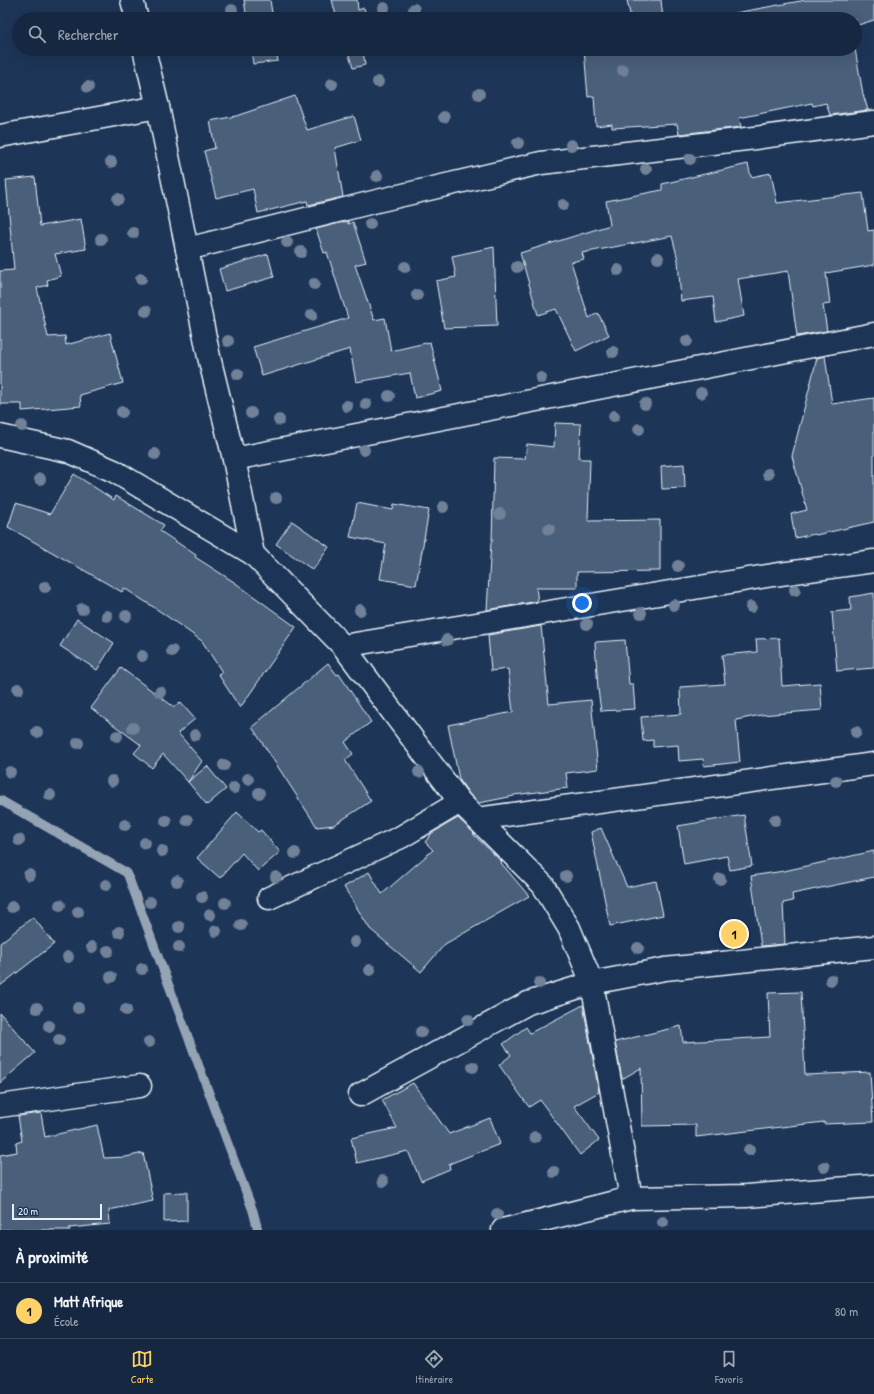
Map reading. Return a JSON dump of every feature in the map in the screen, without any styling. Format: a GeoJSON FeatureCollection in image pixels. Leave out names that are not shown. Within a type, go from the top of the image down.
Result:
{"type":"FeatureCollection","features":[{"type":"Feature","properties":{"kind":"street"},"geometry":{"type":"LineString","coordinates":[[132,0],[135,12]]}},
{"type":"Feature","properties":{"kind":"street"},"geometry":{"type":"LineString","coordinates":[[146,56],[158,107],[209,357],[234,459],[253,554]]}},
{"type":"Feature","properties":{"kind":"street"},"geometry":{"type":"LineString","coordinates":[[0,136],[158,107]]}},
{"type":"Feature","properties":{"kind":"street"},"geometry":{"type":"LineString","coordinates":[[187,249],[377,201],[541,163],[755,138],[874,122]]}},
{"type":"Feature","properties":{"kind":"street"},"geometry":{"type":"LineString","coordinates":[[234,459],[874,334]]}},
{"type":"Feature","properties":{"kind":"street"},"geometry":{"type":"LineString","coordinates":[[0,436],[68,450],[114,471],[253,554],[343,646],[460,802],[543,885],[569,928],[592,982],[631,1198]]}},
{"type":"Feature","properties":{"kind":"street"},"geometry":{"type":"LineString","coordinates":[[343,646],[773,575],[874,561]]}},
{"type":"Feature","properties":{"kind":"street"},"geometry":{"type":"LineString","coordinates":[[477,819],[874,764]]}},
{"type":"Feature","properties":{"kind":"street"},"geometry":{"type":"LineString","coordinates":[[269,898],[401,837],[460,802]]}},
{"type":"Feature","properties":{"kind":"street"},"geometry":{"type":"LineString","coordinates":[[360,1095],[528,1003],[592,982],[665,969],[874,947]]}},
{"type":"Feature","properties":{"kind":"street"},"geometry":{"type":"LineString","coordinates":[[0,1106],[140,1086]]}},
{"type":"Feature","properties":{"kind":"street"},"geometry":{"type":"LineString","coordinates":[[503,1230],[631,1198],[746,1196],[874,1186]]}},
{"type":"Feature","properties":{"kind":"building"},"geometry":{"type":"Polygon","coordinates":[[[244,0],[270,0],[272,12],[246,12],[244,0]]]}},
{"type":"Feature","properties":{"kind":"building"},"geometry":{"type":"Polygon","coordinates":[[[332,0],[357,0],[358,10],[364,8],[365,12],[335,12],[332,0]]]}},
{"type":"Feature","properties":{"kind":"building"},"geometry":{"type":"Polygon","coordinates":[[[627,0],[661,0],[662,12],[630,12],[627,0]]]}},
{"type":"Feature","properties":{"kind":"building"},"geometry":{"type":"Polygon","coordinates":[[[806,0],[874,0],[874,20],[862,24],[862,12],[740,12],[806,0]]]}},
{"type":"Feature","properties":{"kind":"building"},"geometry":{"type":"Polygon","coordinates":[[[252,56],[277,56],[278,61],[253,64],[252,56]]]}},
{"type":"Feature","properties":{"kind":"building"},"geometry":{"type":"Polygon","coordinates":[[[349,56],[364,56],[365,65],[353,68],[349,56]]]}},
{"type":"Feature","properties":{"kind":"building"},"geometry":{"type":"Polygon","coordinates":[[[585,56],[856,56],[863,94],[868,110],[830,115],[826,103],[813,106],[812,103],[739,118],[741,127],[679,134],[677,124],[612,128],[612,124],[596,126],[594,96],[588,97],[585,56]]]}},
{"type":"Feature","properties":{"kind":"building"},"geometry":{"type":"Polygon","coordinates":[[[295,96],[307,130],[354,116],[361,140],[335,148],[343,197],[308,205],[307,201],[258,213],[253,189],[216,198],[204,151],[215,148],[210,121],[236,116],[295,96]]]}},
{"type":"Feature","properties":{"kind":"building"},"geometry":{"type":"Polygon","coordinates":[[[748,164],[751,177],[771,173],[777,203],[863,193],[868,231],[874,230],[874,265],[826,273],[830,304],[823,305],[827,331],[797,336],[788,271],[738,279],[744,316],[716,322],[713,297],[681,301],[678,260],[672,236],[582,253],[584,259],[571,262],[589,318],[598,313],[609,335],[576,351],[556,309],[538,315],[520,253],[610,225],[606,201],[662,190],[662,184],[748,164]]]}},
{"type":"Feature","properties":{"kind":"building"},"geometry":{"type":"Polygon","coordinates":[[[35,177],[40,226],[81,219],[86,249],[55,254],[61,276],[47,280],[48,285],[37,288],[48,337],[65,336],[66,345],[110,333],[123,383],[80,395],[81,406],[22,411],[22,404],[0,404],[0,271],[14,270],[6,180],[35,177]]]}},
{"type":"Feature","properties":{"kind":"building"},"geometry":{"type":"Polygon","coordinates":[[[348,221],[348,224],[353,222],[366,262],[355,265],[374,320],[385,318],[391,351],[430,342],[442,391],[415,398],[410,373],[356,382],[350,349],[262,376],[253,347],[348,318],[327,252],[324,253],[316,229],[348,221]]]}},
{"type":"Feature","properties":{"kind":"building"},"geometry":{"type":"Polygon","coordinates":[[[494,247],[497,326],[444,328],[436,281],[456,277],[452,256],[494,247]]]}},
{"type":"Feature","properties":{"kind":"building"},"geometry":{"type":"Polygon","coordinates":[[[268,254],[274,277],[225,291],[219,269],[268,254]]]}},
{"type":"Feature","properties":{"kind":"building"},"geometry":{"type":"Polygon","coordinates":[[[825,356],[832,404],[874,398],[874,522],[816,535],[795,538],[791,514],[807,510],[792,456],[817,358],[825,356]]]}},
{"type":"Feature","properties":{"kind":"building"},"geometry":{"type":"Polygon","coordinates":[[[555,423],[581,424],[579,459],[590,459],[588,521],[660,520],[660,571],[577,572],[577,588],[536,588],[538,601],[487,610],[492,542],[494,458],[525,459],[527,444],[554,447],[555,423]]]}},
{"type":"Feature","properties":{"kind":"building"},"geometry":{"type":"Polygon","coordinates":[[[684,464],[685,488],[662,489],[661,466],[684,464]]]}},
{"type":"Feature","properties":{"kind":"building"},"geometry":{"type":"Polygon","coordinates":[[[74,474],[114,500],[116,496],[164,525],[160,531],[296,627],[240,708],[218,674],[222,672],[202,641],[124,588],[122,592],[8,527],[16,503],[50,514],[74,474]]]}},
{"type":"Feature","properties":{"kind":"building"},"geometry":{"type":"Polygon","coordinates":[[[357,503],[393,510],[394,504],[429,510],[416,585],[380,579],[386,544],[350,537],[357,503]]]}},
{"type":"Feature","properties":{"kind":"building"},"geometry":{"type":"Polygon","coordinates":[[[292,521],[329,547],[313,570],[276,544],[292,521]]]}},
{"type":"Feature","properties":{"kind":"building"},"geometry":{"type":"Polygon","coordinates":[[[874,593],[874,668],[837,671],[832,612],[851,610],[850,597],[874,593]]]}},
{"type":"Feature","properties":{"kind":"building"},"geometry":{"type":"Polygon","coordinates":[[[77,619],[114,643],[97,670],[60,646],[77,619]]]}},
{"type":"Feature","properties":{"kind":"building"},"geometry":{"type":"Polygon","coordinates":[[[541,626],[549,704],[591,700],[598,769],[566,773],[568,788],[514,795],[479,803],[469,794],[459,779],[448,725],[513,712],[508,669],[491,671],[488,635],[541,626]]]}},
{"type":"Feature","properties":{"kind":"building"},"geometry":{"type":"Polygon","coordinates":[[[779,638],[782,686],[820,683],[822,710],[761,715],[736,720],[740,762],[704,766],[703,759],[679,761],[678,745],[653,747],[653,740],[643,741],[641,717],[681,714],[680,687],[725,684],[722,655],[757,652],[756,639],[779,638]]]}},
{"type":"Feature","properties":{"kind":"building"},"geometry":{"type":"Polygon","coordinates":[[[625,640],[629,684],[633,684],[635,709],[601,711],[595,642],[625,640]]]}},
{"type":"Feature","properties":{"kind":"building"},"geometry":{"type":"Polygon","coordinates":[[[328,663],[337,675],[339,674],[371,722],[345,742],[353,754],[345,760],[371,801],[334,825],[317,827],[252,727],[328,663]]]}},
{"type":"Feature","properties":{"kind":"building"},"geometry":{"type":"Polygon","coordinates":[[[121,668],[174,707],[180,702],[195,719],[178,733],[202,761],[188,782],[163,754],[152,768],[134,753],[141,745],[91,708],[121,668]]]}},
{"type":"Feature","properties":{"kind":"building"},"geometry":{"type":"Polygon","coordinates":[[[207,766],[226,789],[207,805],[188,782],[207,766]]]}},
{"type":"Feature","properties":{"kind":"building"},"geometry":{"type":"Polygon","coordinates":[[[237,812],[258,832],[261,830],[280,852],[258,871],[242,853],[220,878],[197,858],[237,812]]]}},
{"type":"Feature","properties":{"kind":"building"},"geometry":{"type":"Polygon","coordinates":[[[744,815],[752,866],[730,870],[727,856],[684,864],[678,826],[744,815]]]}},
{"type":"Feature","properties":{"kind":"building"},"geometry":{"type":"Polygon","coordinates":[[[458,818],[502,862],[501,863],[529,896],[445,944],[421,972],[370,929],[344,887],[369,872],[382,894],[433,850],[425,842],[432,833],[458,818]]]}},
{"type":"Feature","properties":{"kind":"building"},"geometry":{"type":"Polygon","coordinates":[[[601,828],[627,887],[656,881],[663,915],[610,926],[591,832],[601,828]]]}},
{"type":"Feature","properties":{"kind":"building"},"geometry":{"type":"Polygon","coordinates":[[[874,851],[874,877],[792,894],[793,901],[783,903],[785,944],[761,946],[751,876],[784,871],[874,851]]]}},
{"type":"Feature","properties":{"kind":"building"},"geometry":{"type":"Polygon","coordinates":[[[33,917],[54,944],[0,986],[0,943],[33,917]]]}},
{"type":"Feature","properties":{"kind":"building"},"geometry":{"type":"Polygon","coordinates":[[[801,992],[805,1075],[870,1072],[873,1122],[824,1124],[824,1122],[696,1137],[696,1125],[642,1126],[641,1068],[622,1079],[615,1042],[681,1026],[683,1042],[770,1037],[768,993],[801,992]]]}},
{"type":"Feature","properties":{"kind":"building"},"geometry":{"type":"Polygon","coordinates":[[[583,1005],[599,1092],[574,1106],[599,1140],[580,1155],[540,1100],[529,1107],[499,1065],[511,1055],[503,1044],[526,1027],[530,1033],[583,1005]]]}},
{"type":"Feature","properties":{"kind":"building"},"geometry":{"type":"Polygon","coordinates":[[[0,1013],[35,1053],[0,1083],[0,1013]]]}},
{"type":"Feature","properties":{"kind":"building"},"geometry":{"type":"Polygon","coordinates":[[[413,1083],[449,1134],[490,1118],[500,1144],[449,1164],[450,1169],[421,1181],[408,1151],[357,1163],[351,1138],[397,1128],[382,1100],[413,1083]]]}},
{"type":"Feature","properties":{"kind":"building"},"geometry":{"type":"Polygon","coordinates":[[[41,1113],[45,1137],[97,1125],[104,1158],[126,1157],[143,1153],[153,1201],[109,1210],[110,1224],[69,1228],[70,1230],[0,1230],[0,1155],[17,1152],[16,1143],[22,1141],[18,1116],[41,1113]]]}},
{"type":"Feature","properties":{"kind":"building"},"geometry":{"type":"Polygon","coordinates":[[[187,1192],[187,1221],[164,1222],[164,1193],[187,1192]]]}},
{"type":"Feature","properties":{"kind":"waterway"},"geometry":{"type":"LineString","coordinates":[[0,800],[127,873],[253,1211],[258,1230]]}},
{"type":"Feature","properties":{"kind":"place","name":"Matt Afrique"},"geometry":{"type":"Point","coordinates":[734,934]}}]}
